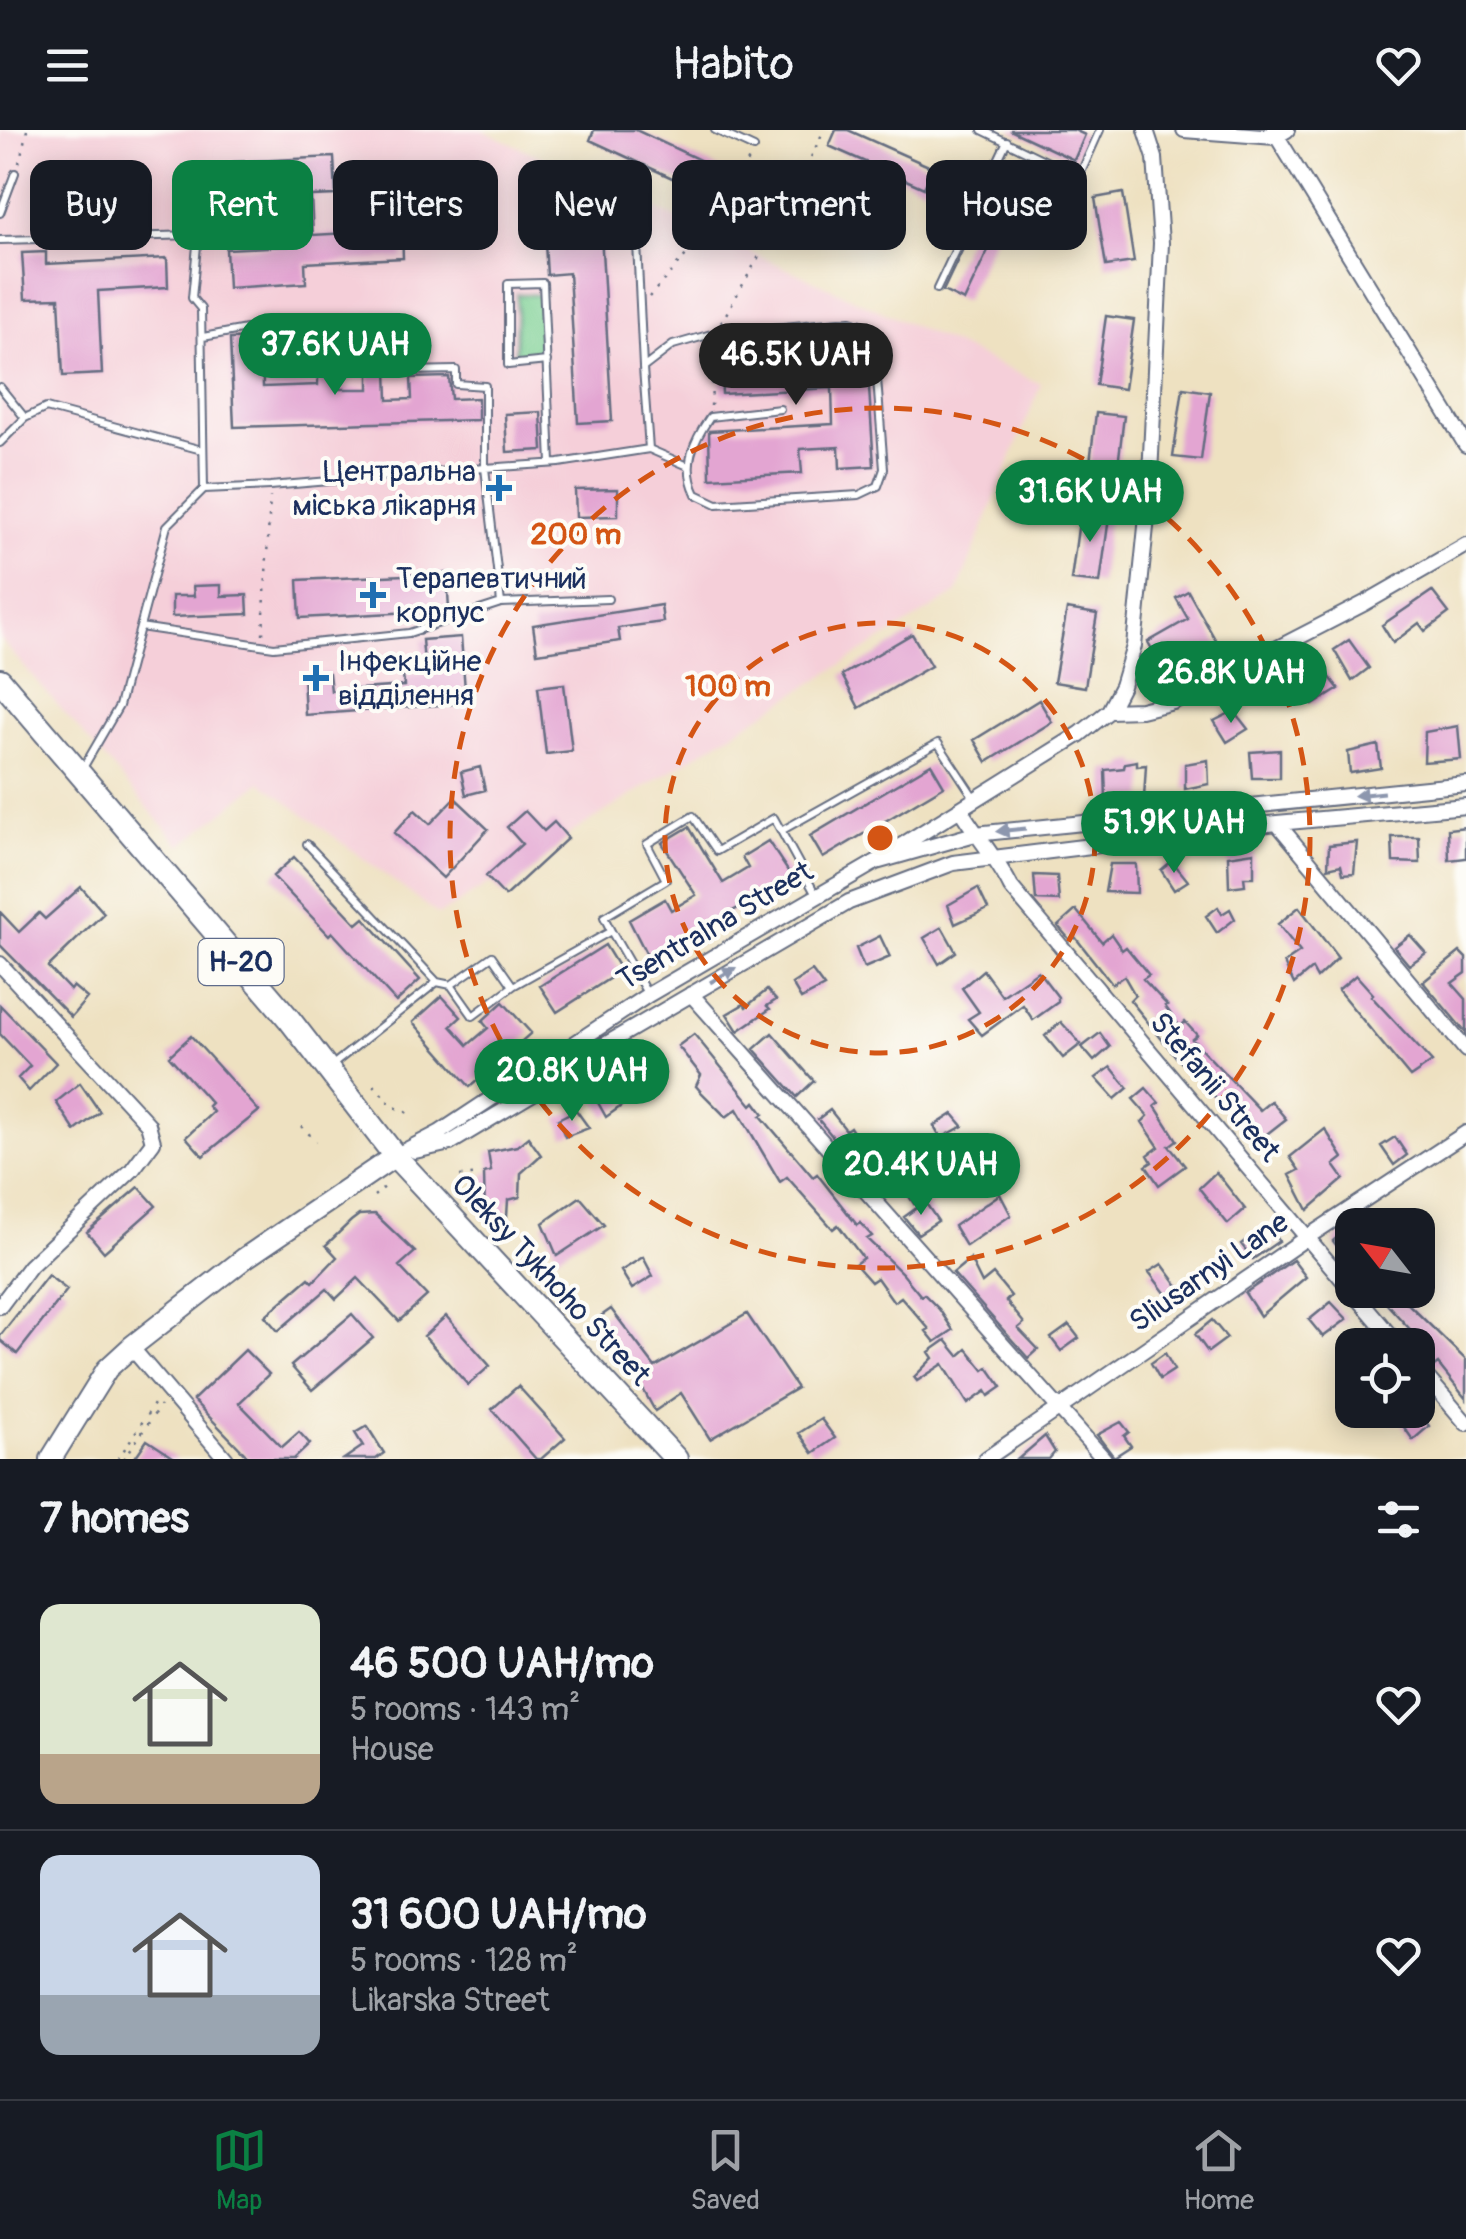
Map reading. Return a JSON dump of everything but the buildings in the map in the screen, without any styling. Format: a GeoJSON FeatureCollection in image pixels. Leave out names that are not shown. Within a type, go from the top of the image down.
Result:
{"type":"FeatureCollection","features":[{"type":"Feature","properties":{"kind":"main road","name":"Oleksy Tykhoho Street"},"geometry":{"type":"LineString","coordinates":[[0,680],[289,1018],[395,1156],[676,1459]]}},
{"type":"Feature","properties":{"kind":"main road"},"geometry":{"type":"LineString","coordinates":[[51,1459],[86,1398],[107,1369],[131,1347],[245,1258],[395,1156]]}},
{"type":"Feature","properties":{"kind":"street"},"geometry":{"type":"LineString","coordinates":[[876,862],[1080,734],[1109,711],[1122,686],[1134,646],[1149,497],[1161,243],[1155,158],[1146,130]]}},
{"type":"Feature","properties":{"kind":"street"},"geometry":{"type":"LineString","coordinates":[[1184,130],[1278,132],[1466,445]]}},
{"type":"Feature","properties":{"kind":"street"},"geometry":{"type":"LineString","coordinates":[[1109,711],[1141,710],[1174,702],[1364,603],[1466,544]]}},
{"type":"Feature","properties":{"kind":"street","name":"Tsentralna Street"},"geometry":{"type":"LineString","coordinates":[[395,1156],[439,1132],[648,995],[876,862],[974,834],[1466,784]]}},
{"type":"Feature","properties":{"kind":"street"},"geometry":{"type":"LineString","coordinates":[[395,1156],[450,1143],[535,1092],[579,1060],[848,902],[953,863],[1277,823],[1466,806]]}},
{"type":"Feature","properties":{"kind":"street","name":"Stefanii Street"},"geometry":{"type":"LineString","coordinates":[[960,809],[974,834],[997,859],[1011,887],[1383,1328]]}},
{"type":"Feature","properties":{"kind":"street"},"geometry":{"type":"LineString","coordinates":[[1277,823],[1466,1050]]}},
{"type":"Feature","properties":{"kind":"street"},"geometry":{"type":"LineString","coordinates":[[0,964],[148,1124],[153,1142],[132,1170],[30,1266],[0,1306]]}},
{"type":"Feature","properties":{"kind":"street"},"geometry":{"type":"LineString","coordinates":[[691,994],[1104,1459]]}},
{"type":"Feature","properties":{"kind":"street","name":"Sliusarnyi Lane"},"geometry":{"type":"LineString","coordinates":[[986,1459],[1306,1238],[1466,1133]]}},
{"type":"Feature","properties":{"kind":"street"},"geometry":{"type":"LineString","coordinates":[[131,1347],[226,1459]]}},
{"type":"Feature","properties":{"kind":"street"},"geometry":{"type":"LineString","coordinates":[[1435,1387],[1466,1423]]}},
{"type":"Feature","properties":{"kind":"lane"},"geometry":{"type":"LineString","coordinates":[[982,130],[1079,177],[1100,130]]}},
{"type":"Feature","properties":{"kind":"lane"},"geometry":{"type":"LineString","coordinates":[[720,131],[754,148]]}},
{"type":"Feature","properties":{"kind":"lane"},"geometry":{"type":"LineString","coordinates":[[936,289],[1006,142]]}},
{"type":"Feature","properties":{"kind":"lane"},"geometry":{"type":"LineString","coordinates":[[0,213],[15,173]]}},
{"type":"Feature","properties":{"kind":"lane"},"geometry":{"type":"LineString","coordinates":[[0,240],[172,237]]}},
{"type":"Feature","properties":{"kind":"lane"},"geometry":{"type":"LineString","coordinates":[[197,250],[192,298],[201,309],[203,337],[204,489]]}},
{"type":"Feature","properties":{"kind":"lane"},"geometry":{"type":"LineString","coordinates":[[637,250],[649,448]]}},
{"type":"Feature","properties":{"kind":"lane"},"geometry":{"type":"LineString","coordinates":[[547,361],[508,365],[508,284],[543,283],[547,361],[552,464]]}},
{"type":"Feature","properties":{"kind":"lane"},"geometry":{"type":"LineString","coordinates":[[643,368],[674,344],[715,333],[851,321],[862,324],[874,340],[882,480],[870,492],[859,495],[717,504],[696,494],[688,466],[695,439],[710,417],[780,409]]}},
{"type":"Feature","properties":{"kind":"lane"},"geometry":{"type":"LineString","coordinates":[[203,337],[258,331],[268,335],[300,364],[342,369]]}},
{"type":"Feature","properties":{"kind":"lane"},"geometry":{"type":"LineString","coordinates":[[406,371],[456,370],[456,384],[486,386],[486,468],[501,603]]}},
{"type":"Feature","properties":{"kind":"lane"},"geometry":{"type":"LineString","coordinates":[[0,387],[26,418]]}},
{"type":"Feature","properties":{"kind":"lane"},"geometry":{"type":"LineString","coordinates":[[0,443],[26,418],[46,408],[202,450]]}},
{"type":"Feature","properties":{"kind":"lane"},"geometry":{"type":"LineString","coordinates":[[80,774],[120,706],[167,526],[204,489],[552,464],[649,448],[688,466]]}},
{"type":"Feature","properties":{"kind":"lane"},"geometry":{"type":"LineString","coordinates":[[140,627],[274,648],[408,633],[501,603],[608,599]]}},
{"type":"Feature","properties":{"kind":"lane"},"geometry":{"type":"LineString","coordinates":[[781,831],[938,742],[976,799]]}},
{"type":"Feature","properties":{"kind":"lane"},"geometry":{"type":"LineString","coordinates":[[648,995],[604,917],[666,880],[647,844],[693,816],[717,851],[774,818],[818,898]]}},
{"type":"Feature","properties":{"kind":"lane"},"geometry":{"type":"LineString","coordinates":[[307,844],[436,982],[451,985],[474,1016],[513,986],[611,931]]}},
{"type":"Feature","properties":{"kind":"lane"},"geometry":{"type":"LineString","coordinates":[[451,985],[492,956],[513,986]]}},
{"type":"Feature","properties":{"kind":"lane"},"geometry":{"type":"LineString","coordinates":[[328,1069],[436,982]]}},
{"type":"Feature","properties":{"kind":"path"},"geometry":{"type":"LineString","coordinates":[[15,173],[27,130]]}},
{"type":"Feature","properties":{"kind":"path"},"geometry":{"type":"LineString","coordinates":[[710,417],[715,333],[788,208],[824,130]]}},
{"type":"Feature","properties":{"kind":"path"},"geometry":{"type":"LineString","coordinates":[[641,307],[725,211],[754,148]]}},
{"type":"Feature","properties":{"kind":"path"},"geometry":{"type":"LineString","coordinates":[[262,646],[270,486]]}},
{"type":"Feature","properties":{"kind":"path"},"geometry":{"type":"LineString","coordinates":[[374,1085],[392,1106],[413,1115]]}},
{"type":"Feature","properties":{"kind":"path"},"geometry":{"type":"LineString","coordinates":[[301,1126],[316,1141]]}},
{"type":"Feature","properties":{"kind":"path"},"geometry":{"type":"LineString","coordinates":[[460,1176],[481,1174]]}},
{"type":"Feature","properties":{"kind":"path"},"geometry":{"type":"LineString","coordinates":[[374,1196],[387,1185]]}},
{"type":"Feature","properties":{"kind":"path"},"geometry":{"type":"LineString","coordinates":[[118,1459],[167,1390]]}},
{"type":"Feature","properties":{"kind":"path"},"geometry":{"type":"LineString","coordinates":[[124,1459],[167,1390]]}},
{"type":"Feature","properties":{"kind":"shaded area","name":"Центральна міська лікарня"},"geometry":{"type":"Polygon","coordinates":[[[0,130],[482,130],[548,160],[518,160],[518,250],[652,250],[652,207],[672,216],[672,250],[746,250],[1041,384],[957,593],[439,915],[261,782],[181,846],[0,639],[0,130]]]}},
{"type":"Feature","properties":{"kind":"green space"},"geometry":{"type":"Polygon","coordinates":[[[517,294],[541,295],[540,355],[515,355],[517,294]]]}},
{"type":"Feature","properties":{"kind":"place","name":"Центральна міська лікарня"},"geometry":{"type":"Point","coordinates":[499,488]}},
{"type":"Feature","properties":{"kind":"place","name":"Терапевтичний корпус"},"geometry":{"type":"Point","coordinates":[373,595]}},
{"type":"Feature","properties":{"kind":"place","name":"Інфекційне відділення"},"geometry":{"type":"Point","coordinates":[316,678]}}]}
